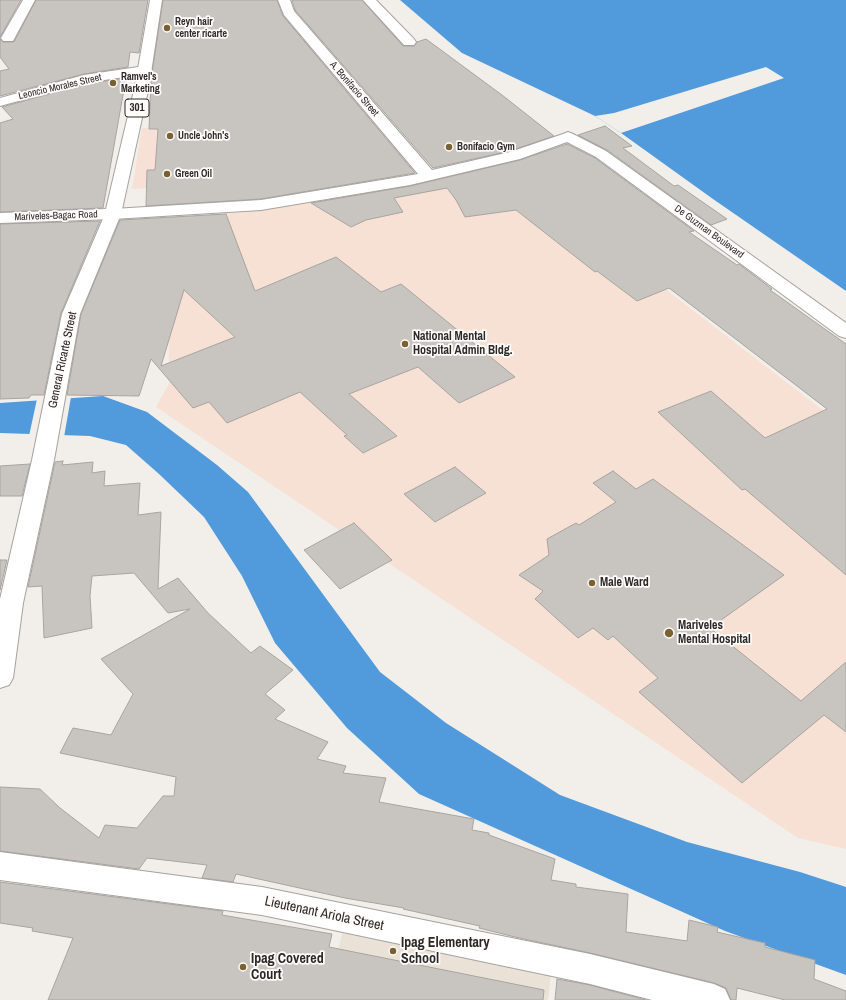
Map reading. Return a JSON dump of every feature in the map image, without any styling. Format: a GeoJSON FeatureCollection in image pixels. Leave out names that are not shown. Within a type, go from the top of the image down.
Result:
{"type":"FeatureCollection","features":[{"type":"Feature","properties":{"kind":"street"},"geometry":{"type":"LineString","coordinates":[[8,38],[29,0]]}},
{"type":"Feature","properties":{"kind":"street","name":"General Ricarte Street"},"geometry":{"type":"LineString","coordinates":[[0,678],[11,603],[43,460],[72,314],[113,214],[145,70],[156,0]]}},
{"type":"Feature","properties":{"kind":"street","name":"A. Bonifacio Street"},"geometry":{"type":"LineString","coordinates":[[284,0],[288,12],[428,176]]}},
{"type":"Feature","properties":{"kind":"street"},"geometry":{"type":"LineString","coordinates":[[369,0],[408,42]]}},
{"type":"Feature","properties":{"kind":"street","name":"Leoncio Morales Street"},"geometry":{"type":"LineString","coordinates":[[0,102],[84,79],[145,70]]}},
{"type":"Feature","properties":{"kind":"street","name":"Mariveles-Bagac Road"},"geometry":{"type":"LineString","coordinates":[[0,218],[113,214],[261,205],[428,176],[515,156],[568,137]]}},
{"type":"Feature","properties":{"kind":"street","name":"De Guzman Boulevard"},"geometry":{"type":"LineString","coordinates":[[568,137],[601,154],[846,332]]}},
{"type":"Feature","properties":{"kind":"street","name":"Lieutenant Ariola Street"},"geometry":{"type":"LineString","coordinates":[[0,866],[262,901],[590,969],[714,1000]]}},
{"type":"Feature","properties":{"kind":"shaded area"},"geometry":{"type":"Polygon","coordinates":[[[231,124],[229,183],[132,189],[142,128],[231,124]]]}},
{"type":"Feature","properties":{"kind":"shaded area","name":"Mariveles Mental Hospital"},"geometry":{"type":"Polygon","coordinates":[[[441,181],[452,196],[526,182],[846,428],[846,849],[798,838],[156,407],[169,383],[168,223],[441,181]]]}},
{"type":"Feature","properties":{"kind":"shaded area","name":"Ipag Elementary School"},"geometry":{"type":"Polygon","coordinates":[[[344,926],[551,975],[548,1000],[326,1000],[344,926]]]}},
{"type":"Feature","properties":{"kind":"water"},"geometry":{"type":"Polygon","coordinates":[[[400,0],[846,0],[846,291],[595,116],[462,53],[400,0]]]}},
{"type":"Feature","properties":{"kind":"water"},"geometry":{"type":"Polygon","coordinates":[[[103,396],[147,412],[217,465],[248,492],[380,672],[446,723],[560,795],[687,842],[800,872],[846,887],[846,975],[725,931],[419,794],[347,728],[275,643],[242,576],[204,517],[126,445],[90,436],[0,433],[0,403],[103,396]]]}},
{"type":"Feature","properties":{"kind":"pier"},"geometry":{"type":"Polygon","coordinates":[[[766,67],[784,78],[621,133],[595,116],[614,113],[766,67]]]}},
{"type":"Feature","properties":{"kind":"pier"},"geometry":{"type":"Polygon","coordinates":[[[71,397],[64,437],[29,436],[37,399],[71,397]]]}},
{"type":"Feature","properties":{"kind":"building"},"geometry":{"type":"Polygon","coordinates":[[[0,0],[21,0],[0,37],[0,0]]]}},
{"type":"Feature","properties":{"kind":"building"},"geometry":{"type":"Polygon","coordinates":[[[36,0],[148,0],[139,53],[130,52],[128,67],[84,74],[0,96],[0,71],[9,69],[0,57],[0,39],[3,42],[14,42],[36,0]]]}},
{"type":"Feature","properties":{"kind":"building"},"geometry":{"type":"Polygon","coordinates":[[[163,0],[277,0],[283,16],[415,173],[261,199],[146,206],[147,170],[155,170],[158,129],[149,129],[151,80],[163,0]]]}},
{"type":"Feature","properties":{"kind":"building"},"geometry":{"type":"Polygon","coordinates":[[[292,0],[362,0],[403,46],[414,46],[417,42],[426,39],[502,95],[554,136],[510,151],[433,168],[295,10],[292,0]]]}},
{"type":"Feature","properties":{"kind":"building"},"geometry":{"type":"Polygon","coordinates":[[[126,78],[103,208],[0,212],[0,123],[13,119],[2,107],[85,84],[126,78]]]}},
{"type":"Feature","properties":{"kind":"building"},"geometry":{"type":"Polygon","coordinates":[[[605,126],[632,146],[623,148],[674,186],[678,185],[727,219],[711,225],[607,150],[578,135],[605,126]]]}},
{"type":"Feature","properties":{"kind":"building"},"geometry":{"type":"Polygon","coordinates":[[[567,144],[595,158],[694,231],[689,232],[737,265],[739,264],[772,289],[770,290],[846,344],[846,575],[745,489],[742,490],[658,412],[711,391],[765,438],[827,409],[669,288],[637,301],[597,271],[595,272],[516,210],[465,217],[456,200],[447,188],[394,198],[403,212],[366,220],[351,227],[311,203],[410,186],[520,160],[567,144]]]}},
{"type":"Feature","properties":{"kind":"building"},"geometry":{"type":"Polygon","coordinates":[[[226,214],[255,291],[336,257],[381,292],[401,284],[515,377],[459,403],[418,367],[349,394],[397,436],[363,453],[344,436],[347,435],[300,392],[227,423],[209,402],[193,408],[151,359],[139,396],[67,395],[81,314],[120,220],[226,214]],[[184,290],[161,366],[235,337],[184,290]]]}},
{"type":"Feature","properties":{"kind":"building"},"geometry":{"type":"Polygon","coordinates":[[[100,221],[61,313],[44,395],[31,395],[29,398],[0,399],[0,224],[100,221]]]}},
{"type":"Feature","properties":{"kind":"building"},"geometry":{"type":"Polygon","coordinates":[[[63,461],[62,465],[93,462],[92,473],[105,471],[104,486],[140,483],[138,515],[161,512],[158,589],[178,578],[208,613],[251,653],[260,646],[293,670],[265,694],[285,710],[275,719],[328,742],[317,759],[346,766],[343,773],[386,778],[379,802],[474,819],[472,830],[489,833],[489,835],[555,859],[551,880],[576,884],[576,887],[628,894],[626,932],[687,941],[689,920],[718,927],[717,932],[765,943],[765,947],[815,960],[814,979],[846,991],[846,1000],[785,1000],[737,988],[736,1000],[731,1000],[726,988],[714,983],[590,953],[515,937],[479,928],[480,926],[403,909],[404,908],[345,898],[236,874],[233,882],[202,878],[207,865],[147,858],[139,869],[0,851],[0,787],[40,789],[60,808],[99,838],[105,825],[137,828],[163,796],[174,796],[176,777],[60,753],[73,728],[111,735],[133,694],[101,659],[190,609],[168,613],[134,573],[92,576],[90,596],[92,628],[44,638],[42,586],[28,587],[55,462],[63,461]]]}},
{"type":"Feature","properties":{"kind":"building"},"geometry":{"type":"Polygon","coordinates":[[[30,464],[22,496],[0,496],[0,466],[30,464]]]}},
{"type":"Feature","properties":{"kind":"building"},"geometry":{"type":"Polygon","coordinates":[[[455,467],[486,493],[435,522],[404,494],[455,467]]]}},
{"type":"Feature","properties":{"kind":"building"},"geometry":{"type":"Polygon","coordinates":[[[613,471],[636,489],[653,479],[784,575],[710,628],[801,701],[846,662],[846,732],[824,715],[742,783],[639,692],[658,678],[613,636],[608,640],[593,628],[578,638],[535,599],[543,591],[519,575],[549,555],[547,539],[576,523],[579,525],[616,502],[593,483],[613,471]]]}},
{"type":"Feature","properties":{"kind":"building"},"geometry":{"type":"Polygon","coordinates":[[[354,523],[392,560],[340,589],[304,550],[354,523]]]}},
{"type":"Feature","properties":{"kind":"building"},"geometry":{"type":"Polygon","coordinates":[[[0,560],[7,560],[0,590],[0,560]]]}},
{"type":"Feature","properties":{"kind":"building"},"geometry":{"type":"Polygon","coordinates":[[[0,882],[223,911],[222,915],[332,934],[329,947],[544,990],[543,1000],[48,1000],[73,938],[32,931],[33,928],[0,923],[0,882]]]}},
{"type":"Feature","properties":{"kind":"building"},"geometry":{"type":"Polygon","coordinates":[[[557,979],[590,985],[646,1000],[555,1000],[557,979]]]}},
{"type":"Feature","properties":{"kind":"place","name":"Reyn hair center ricarte"},"geometry":{"type":"Point","coordinates":[167,28]}},
{"type":"Feature","properties":{"kind":"place","name":"Ramvel's Marketing"},"geometry":{"type":"Point","coordinates":[113,83]}},
{"type":"Feature","properties":{"kind":"place","name":"Uncle John's"},"geometry":{"type":"Point","coordinates":[170,136]}},
{"type":"Feature","properties":{"kind":"place","name":"Bonifacio Gym"},"geometry":{"type":"Point","coordinates":[449,147]}},
{"type":"Feature","properties":{"kind":"place","name":"Green Oil"},"geometry":{"type":"Point","coordinates":[167,174]}},
{"type":"Feature","properties":{"kind":"place","name":"National Mental Hospital Admin Bldg."},"geometry":{"type":"Point","coordinates":[405,344]}},
{"type":"Feature","properties":{"kind":"place","name":"Male Ward"},"geometry":{"type":"Point","coordinates":[592,583]}},
{"type":"Feature","properties":{"kind":"place","name":"Mariveles Mental Hospital"},"geometry":{"type":"Point","coordinates":[669,633]}},
{"type":"Feature","properties":{"kind":"place","name":"Ipag Elementary School"},"geometry":{"type":"Point","coordinates":[393,951]}},
{"type":"Feature","properties":{"kind":"place","name":"Ipag Covered Court"},"geometry":{"type":"Point","coordinates":[243,967]}}]}
